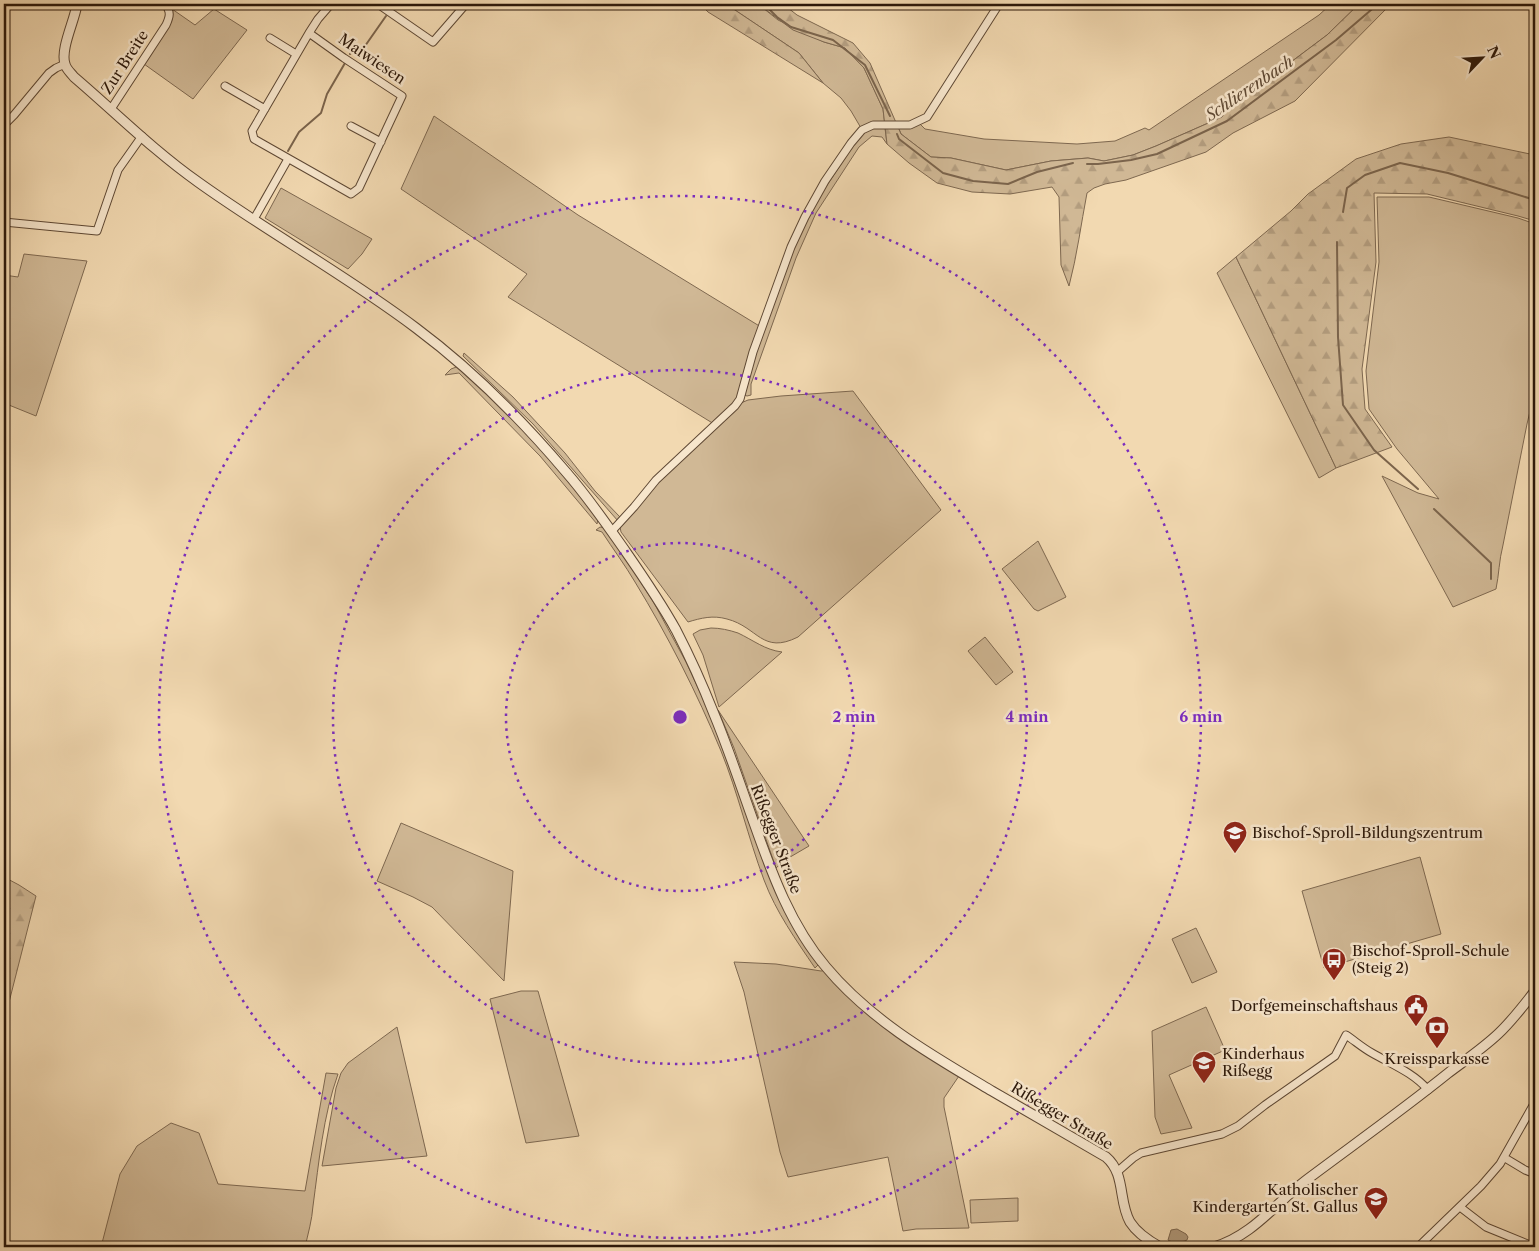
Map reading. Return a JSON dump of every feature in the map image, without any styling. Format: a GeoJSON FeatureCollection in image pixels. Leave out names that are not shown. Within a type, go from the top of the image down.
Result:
{"type":"FeatureCollection","features":[{"type":"Feature","properties":{"kind":"street"},"geometry":{"type":"LineString","coordinates":[[4,125],[49,73],[65,64],[65,49],[77,4]]}},
{"type":"Feature","properties":{"kind":"street","name":"Zur Breite"},"geometry":{"type":"LineString","coordinates":[[111,109],[166,25],[170,11],[164,4]]}},
{"type":"Feature","properties":{"kind":"street"},"geometry":{"type":"LineString","coordinates":[[254,219],[288,159],[254,139],[252,131],[296,54],[330,4]]}},
{"type":"Feature","properties":{"kind":"street"},"geometry":{"type":"LineString","coordinates":[[378,4],[433,42],[466,4]]}},
{"type":"Feature","properties":{"kind":"street"},"geometry":{"type":"LineString","coordinates":[[612,531],[656,480],[735,406],[740,399],[753,352],[791,247],[805,216],[851,143],[866,127],[873,125],[910,125],[927,117],[998,4]]}},
{"type":"Feature","properties":{"kind":"street","name":"Maiwiesen"},"geometry":{"type":"LineString","coordinates":[[288,159],[351,194],[359,188],[402,96],[310,33]]}},
{"type":"Feature","properties":{"kind":"street"},"geometry":{"type":"LineString","coordinates":[[270,38],[296,54]]}},
{"type":"Feature","properties":{"kind":"street","name":"Rißegger Straße"},"geometry":{"type":"LineString","coordinates":[[65,64],[74,77],[169,160],[198,182],[345,278],[417,328],[456,360],[524,426],[560,465],[612,531],[646,581],[677,632],[730,756],[770,871],[794,919],[822,963],[862,1004],[895,1031],[961,1073],[1111,1161],[1117,1172],[1125,1210],[1131,1224],[1144,1237],[1160,1247]]}},
{"type":"Feature","properties":{"kind":"street"},"geometry":{"type":"LineString","coordinates":[[225,86],[265,108]]}},
{"type":"Feature","properties":{"kind":"street"},"geometry":{"type":"LineString","coordinates":[[351,126],[380,142]]}},
{"type":"Feature","properties":{"kind":"street"},"geometry":{"type":"LineString","coordinates":[[4,222],[96,231],[118,170],[142,136]]}},
{"type":"Feature","properties":{"kind":"street"},"geometry":{"type":"LineString","coordinates":[[1214,1247],[1230,1242],[1251,1229],[1279,1202],[1304,1182],[1428,1090],[1496,1035],[1535,991]]}},
{"type":"Feature","properties":{"kind":"street"},"geometry":{"type":"LineString","coordinates":[[1117,1172],[1132,1158],[1141,1154],[1222,1134],[1238,1126],[1335,1056],[1346,1035],[1370,1052],[1415,1078],[1428,1090]]}},
{"type":"Feature","properties":{"kind":"street"},"geometry":{"type":"LineString","coordinates":[[1418,1247],[1480,1186],[1505,1158],[1535,1102]]}},
{"type":"Feature","properties":{"kind":"street"},"geometry":{"type":"LineString","coordinates":[[1505,1158],[1535,1174]]}},
{"type":"Feature","properties":{"kind":"street"},"geometry":{"type":"LineString","coordinates":[[1460,1206],[1486,1227],[1535,1247]]}},
{"type":"Feature","properties":{"kind":"green space"},"geometry":{"type":"Polygon","coordinates":[[[700,4],[726,4],[799,53],[823,83],[708,12],[700,4]]]}},
{"type":"Feature","properties":{"kind":"green space"},"geometry":{"type":"Polygon","coordinates":[[[726,4],[758,4],[778,20],[824,42],[845,48],[864,68],[883,109],[885,126],[861,128],[841,98],[823,83],[799,53],[726,4]]]}},
{"type":"Feature","properties":{"kind":"green space"},"geometry":{"type":"Polygon","coordinates":[[[758,4],[783,4],[797,15],[853,43],[870,63],[901,134],[931,157],[951,158],[1006,170],[1051,161],[1088,158],[1104,161],[1133,155],[1156,146],[1222,117],[1239,95],[1275,74],[1327,35],[1359,4],[1394,4],[1388,7],[1295,101],[1233,133],[1206,152],[1126,180],[1105,184],[1087,193],[1069,286],[1061,265],[1059,197],[1052,187],[1010,194],[972,192],[937,183],[887,144],[883,109],[864,68],[845,48],[793,30],[758,4]]]}},
{"type":"Feature","properties":{"kind":"green space"},"geometry":{"type":"Polygon","coordinates":[[[1331,4],[1359,4],[1327,35],[1275,74],[1239,95],[1222,117],[1133,155],[1104,161],[1088,158],[1051,161],[1006,170],[951,158],[931,157],[901,134],[898,126],[918,122],[925,129],[984,139],[1077,144],[1115,141],[1145,128],[1149,130],[1319,15],[1331,4]]]}},
{"type":"Feature","properties":{"kind":"green space"},"geometry":{"type":"Polygon","coordinates":[[[172,9],[195,25],[214,9],[247,30],[193,99],[144,64],[172,16],[172,9]]]}},
{"type":"Feature","properties":{"kind":"green space"},"geometry":{"type":"Polygon","coordinates":[[[434,116],[578,215],[761,327],[739,398],[714,424],[508,297],[527,274],[401,189],[434,116]]]}},
{"type":"Feature","properties":{"kind":"green space"},"geometry":{"type":"Polygon","coordinates":[[[876,127],[885,128],[887,144],[882,137],[872,136],[859,147],[816,213],[796,258],[751,384],[751,395],[744,395],[756,352],[793,248],[808,214],[865,130],[876,127]]]}},
{"type":"Feature","properties":{"kind":"green space"},"geometry":{"type":"Polygon","coordinates":[[[1449,137],[1535,156],[1535,221],[1427,194],[1374,193],[1376,262],[1362,369],[1365,409],[1392,447],[1336,468],[1236,257],[1291,211],[1308,194],[1356,159],[1401,144],[1449,137]]]}},
{"type":"Feature","properties":{"kind":"green space"},"geometry":{"type":"Polygon","coordinates":[[[281,188],[372,239],[362,254],[348,269],[265,218],[281,188]]]}},
{"type":"Feature","properties":{"kind":"green space"},"geometry":{"type":"Polygon","coordinates":[[[1377,197],[1429,197],[1518,218],[1535,224],[1535,390],[1496,589],[1453,607],[1382,476],[1418,493],[1439,499],[1397,449],[1369,409],[1366,371],[1379,262],[1377,197]]]}},
{"type":"Feature","properties":{"kind":"green space"},"geometry":{"type":"Polygon","coordinates":[[[24,254],[87,261],[36,416],[4,403],[4,275],[18,277],[24,254]]]}},
{"type":"Feature","properties":{"kind":"green space"},"geometry":{"type":"Polygon","coordinates":[[[1236,257],[1336,468],[1319,478],[1217,273],[1236,257]]]}},
{"type":"Feature","properties":{"kind":"green space"},"geometry":{"type":"Polygon","coordinates":[[[464,353],[513,397],[565,453],[595,491],[620,517],[618,521],[533,424],[463,356],[464,353]]]}},
{"type":"Feature","properties":{"kind":"green space"},"geometry":{"type":"Polygon","coordinates":[[[459,366],[492,397],[549,457],[598,519],[597,524],[540,456],[459,373],[445,375],[451,369],[459,366]]]}},
{"type":"Feature","properties":{"kind":"green space"},"geometry":{"type":"Polygon","coordinates":[[[853,391],[941,510],[798,637],[786,642],[776,643],[761,638],[727,619],[707,617],[688,622],[621,532],[620,527],[659,480],[741,403],[748,400],[781,396],[853,391]]]}},
{"type":"Feature","properties":{"kind":"green space"},"geometry":{"type":"Polygon","coordinates":[[[600,527],[606,528],[654,603],[686,662],[714,722],[753,832],[818,961],[818,965],[815,968],[787,926],[769,892],[758,864],[727,767],[692,686],[659,623],[631,576],[602,532],[596,530],[600,527]]]}},
{"type":"Feature","properties":{"kind":"green space"},"geometry":{"type":"Polygon","coordinates":[[[1038,541],[1066,597],[1038,611],[1034,609],[1002,569],[1038,541]]]}},
{"type":"Feature","properties":{"kind":"green space"},"geometry":{"type":"Polygon","coordinates":[[[711,628],[738,633],[765,647],[782,652],[719,707],[703,655],[693,634],[700,630],[711,628]]]}},
{"type":"Feature","properties":{"kind":"green space"},"geometry":{"type":"Polygon","coordinates":[[[985,637],[1013,672],[996,685],[968,651],[985,637]]]}},
{"type":"Feature","properties":{"kind":"green space"},"geometry":{"type":"Polygon","coordinates":[[[718,710],[809,846],[785,860],[776,868],[734,748],[718,710]]]}},
{"type":"Feature","properties":{"kind":"green space"},"geometry":{"type":"Polygon","coordinates":[[[401,823],[513,871],[504,981],[432,907],[377,881],[401,823]]]}},
{"type":"Feature","properties":{"kind":"green space"},"geometry":{"type":"Polygon","coordinates":[[[1420,857],[1441,934],[1324,968],[1302,891],[1420,857]]]}},
{"type":"Feature","properties":{"kind":"green space"},"geometry":{"type":"Polygon","coordinates":[[[4,877],[36,896],[4,1022],[4,877]]]}},
{"type":"Feature","properties":{"kind":"green space"},"geometry":{"type":"Polygon","coordinates":[[[1196,928],[1217,972],[1192,983],[1172,939],[1196,928]]]}},
{"type":"Feature","properties":{"kind":"green space"},"geometry":{"type":"Polygon","coordinates":[[[734,962],[776,964],[821,971],[828,970],[863,1004],[961,1073],[944,1098],[944,1107],[969,1228],[903,1231],[888,1157],[788,1177],[780,1152],[744,992],[734,962]]]}},
{"type":"Feature","properties":{"kind":"green space"},"geometry":{"type":"Polygon","coordinates":[[[521,991],[538,991],[579,1136],[526,1143],[490,999],[521,991]]]}},
{"type":"Feature","properties":{"kind":"green space"},"geometry":{"type":"Polygon","coordinates":[[[1206,1007],[1225,1050],[1169,1075],[1192,1128],[1161,1134],[1155,1117],[1152,1031],[1206,1007]]]}},
{"type":"Feature","properties":{"kind":"green space"},"geometry":{"type":"Polygon","coordinates":[[[397,1027],[427,1156],[322,1166],[336,1088],[341,1073],[348,1063],[397,1027]]]}},
{"type":"Feature","properties":{"kind":"green space"},"geometry":{"type":"Polygon","coordinates":[[[326,1073],[338,1074],[325,1123],[312,1216],[305,1247],[101,1247],[120,1174],[137,1146],[171,1123],[199,1133],[218,1184],[305,1191],[326,1073]]]}},
{"type":"Feature","properties":{"kind":"green space"},"geometry":{"type":"Polygon","coordinates":[[[1018,1198],[1018,1221],[971,1223],[970,1200],[1018,1198]]]}},
{"type":"Feature","properties":{"kind":"shaded area"},"geometry":{"type":"Polygon","coordinates":[[[1177,1229],[1186,1234],[1187,1240],[1178,1243],[1168,1240],[1171,1230],[1177,1229]]]}},
{"type":"Feature","properties":{"kind":"waterway"},"geometry":{"type":"LineString","coordinates":[[4,10],[17,4]]}},
{"type":"Feature","properties":{"kind":"waterway","name":"Schlierenbach"},"geometry":{"type":"LineString","coordinates":[[764,4],[791,27],[833,40],[865,65],[890,116]]}},
{"type":"Feature","properties":{"kind":"waterway","name":"Schlierenbach"},"geometry":{"type":"LineString","coordinates":[[1087,164],[1131,160],[1157,154],[1227,121],[1336,40],[1378,4]]}},
{"type":"Feature","properties":{"kind":"waterway"},"geometry":{"type":"LineString","coordinates":[[350,54],[356,48],[365,46],[386,16]]}},
{"type":"Feature","properties":{"kind":"waterway"},"geometry":{"type":"LineString","coordinates":[[288,151],[299,132],[321,113],[327,94],[345,63]]}},
{"type":"Feature","properties":{"kind":"waterway","name":"Schlierenbach"},"geometry":{"type":"LineString","coordinates":[[897,134],[899,139],[943,173],[973,181],[1008,184],[1037,172],[1073,163]]}},
{"type":"Feature","properties":{"kind":"waterway"},"geometry":{"type":"LineString","coordinates":[[1343,212],[1347,188],[1365,175],[1400,163],[1448,173],[1535,200]]}},
{"type":"Feature","properties":{"kind":"waterway"},"geometry":{"type":"LineString","coordinates":[[1337,242],[1338,337],[1343,405],[1374,450],[1418,489]]}},
{"type":"Feature","properties":{"kind":"waterway"},"geometry":{"type":"LineString","coordinates":[[1434,509],[1491,563],[1491,579]]}},
{"type":"Feature","properties":{"kind":"place","name":"Bischof-Sproll-Bildungszentrum"},"geometry":{"type":"Point","coordinates":[1235,854]}},
{"type":"Feature","properties":{"kind":"place","name":"Bischof-Sproll-Schule (Steig 2)"},"geometry":{"type":"Point","coordinates":[1334,981]}},
{"type":"Feature","properties":{"kind":"place","name":"Dorfgemeinschaftshaus"},"geometry":{"type":"Point","coordinates":[1416,1027]}},
{"type":"Feature","properties":{"kind":"place","name":"Kreissparkasse"},"geometry":{"type":"Point","coordinates":[1437,1049]}},
{"type":"Feature","properties":{"kind":"place","name":"Kinderhaus Rißegg"},"geometry":{"type":"Point","coordinates":[1204,1084]}},
{"type":"Feature","properties":{"kind":"place","name":"Katholischer Kindergarten St. Gallus"},"geometry":{"type":"Point","coordinates":[1376,1220]}}]}
